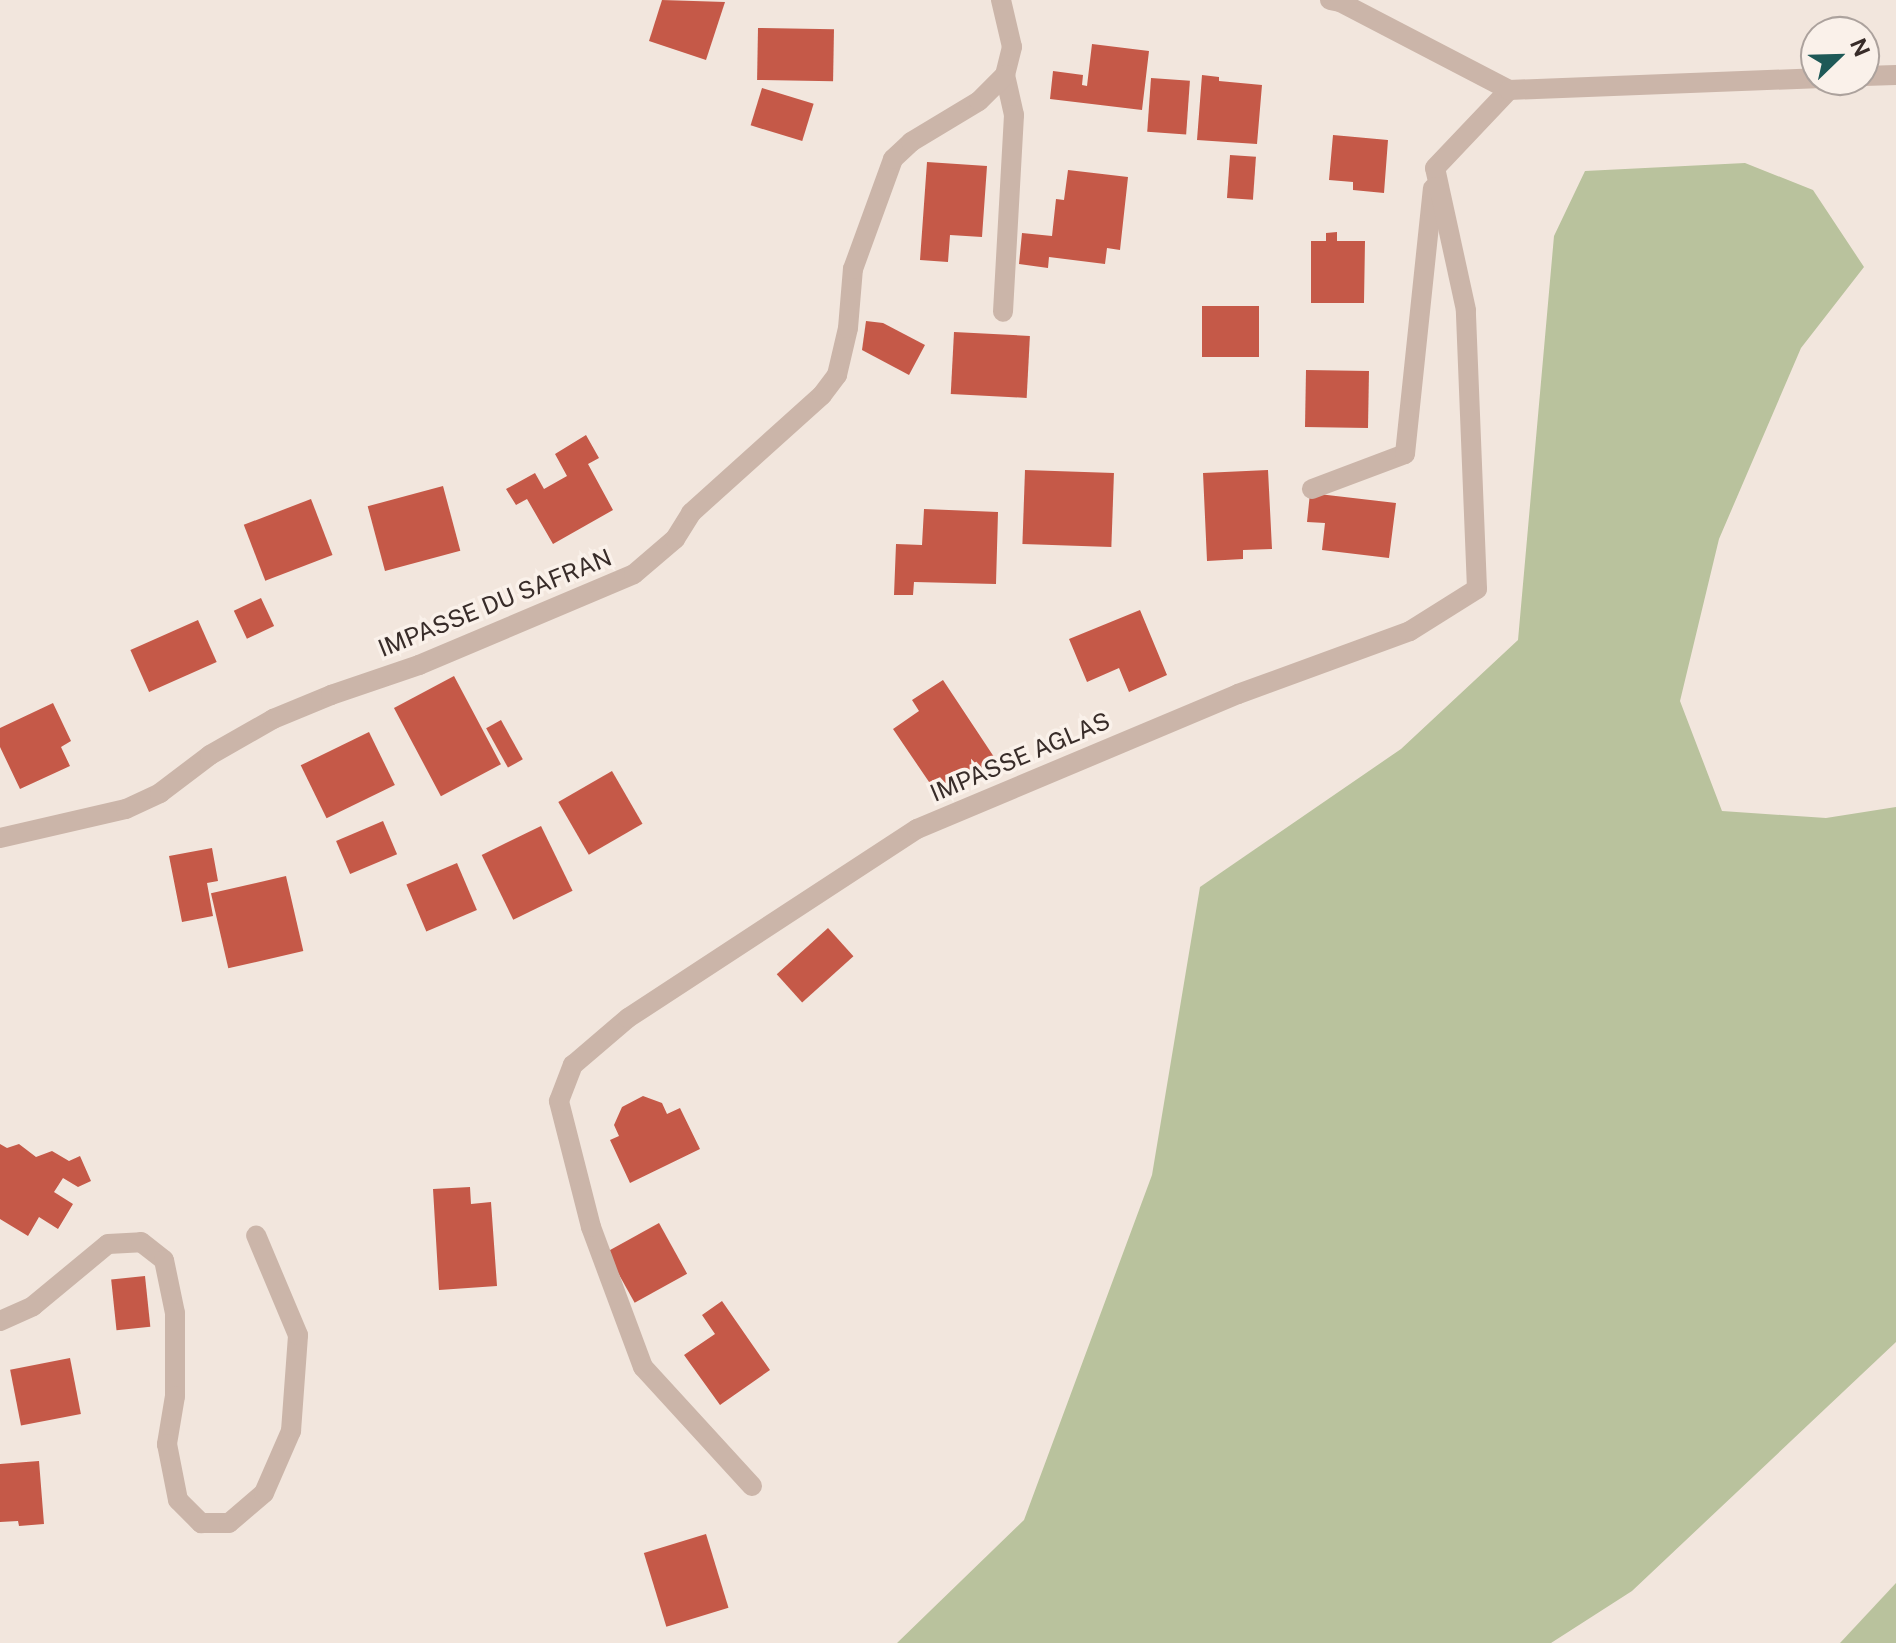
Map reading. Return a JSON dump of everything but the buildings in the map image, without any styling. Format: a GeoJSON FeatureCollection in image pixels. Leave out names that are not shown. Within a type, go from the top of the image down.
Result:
{"type":"FeatureCollection","features":[{"type":"Feature","properties":{"kind":"street"},"geometry":{"type":"LineString","coordinates":[[1001,0],[1012,47],[1005,75],[1014,115],[1003,312]]}},
{"type":"Feature","properties":{"kind":"street"},"geometry":{"type":"LineString","coordinates":[[1338,1],[1509,90],[1800,79]]}},
{"type":"Feature","properties":{"kind":"street","name":"IMPASSE DU SAFRAN"},"geometry":{"type":"LineString","coordinates":[[0,838],[126,809],[160,793],[210,755],[273,719],[419,665],[634,574],[675,539],[691,513],[822,395],[837,375],[848,328],[853,269],[893,159],[911,142],[979,101],[1005,75]]}},
{"type":"Feature","properties":{"kind":"street"},"geometry":{"type":"LineString","coordinates":[[1312,489],[1405,454],[1435,168],[1509,90]]}},
{"type":"Feature","properties":{"kind":"street","name":"IMPASSE AGLAS"},"geometry":{"type":"LineString","coordinates":[[752,1486],[643,1367],[591,1227],[559,1101],[573,1065],[628,1018],[917,829],[1238,694],[1410,631],[1477,589],[1466,310],[1435,168]]}},
{"type":"Feature","properties":{"kind":"street"},"geometry":{"type":"LineString","coordinates":[[0,1321],[33,1306],[108,1244],[141,1242],[164,1260],[175,1313],[175,1396],[167,1444],[178,1500],[201,1523],[229,1523],[264,1493],[291,1431],[298,1335],[256,1235]]}},
{"type":"Feature","properties":{"kind":"green space"},"geometry":{"type":"Polygon","coordinates":[[[1745,163],[1813,190],[1864,267],[1801,348],[1719,539],[1680,701],[1722,811],[1826,818],[1896,807],[1896,1342],[1632,1591],[1551,1643],[897,1643],[1024,1520],[1152,1175],[1200,887],[1401,749],[1518,640],[1554,236],[1585,171],[1745,163]]]}},
{"type":"Feature","properties":{"kind":"green space"},"geometry":{"type":"Polygon","coordinates":[[[1896,1583],[1896,1643],[1840,1643],[1896,1583]]]}}]}
